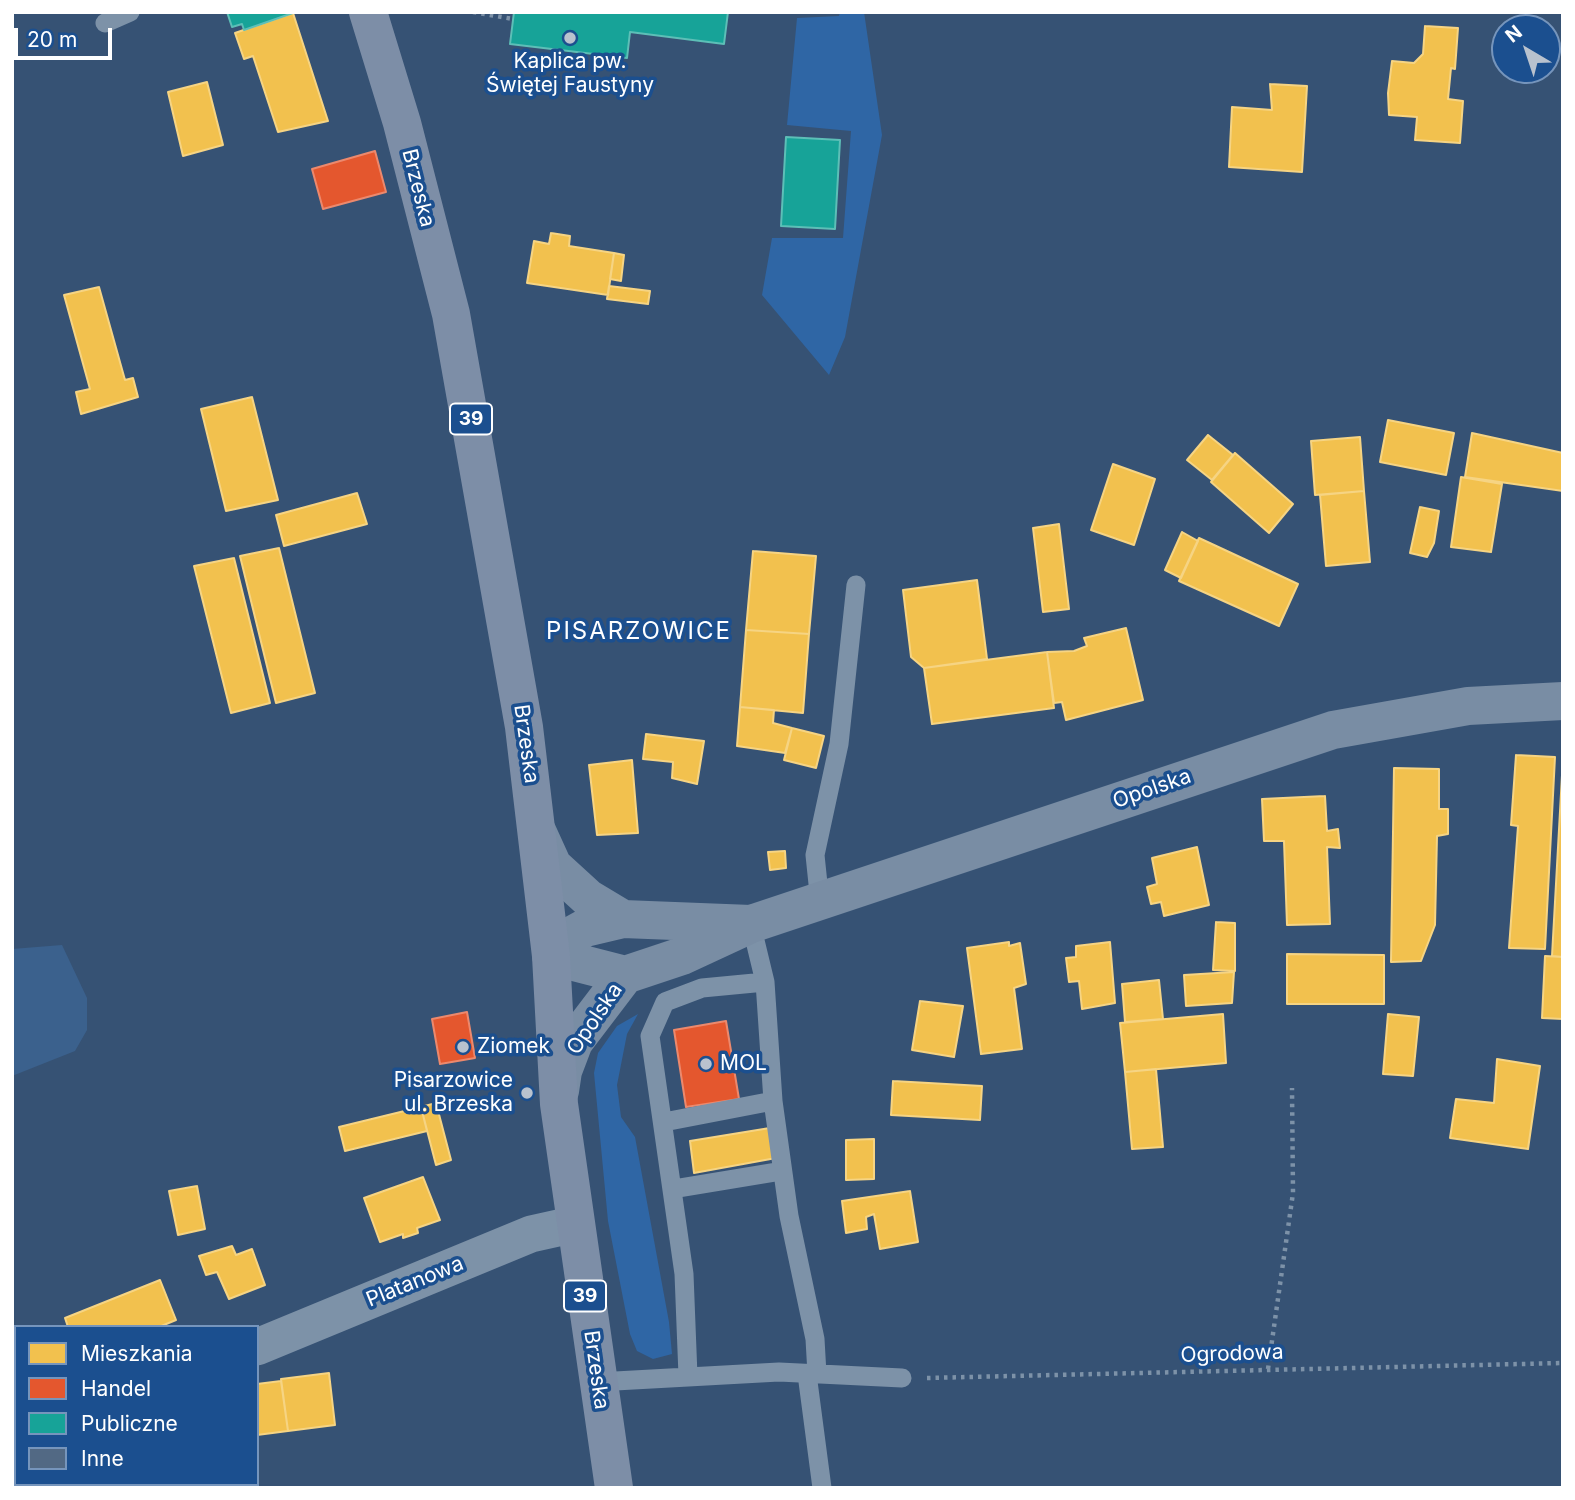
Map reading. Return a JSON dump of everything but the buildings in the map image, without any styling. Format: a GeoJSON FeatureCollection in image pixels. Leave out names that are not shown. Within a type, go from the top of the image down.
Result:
{"type":"FeatureCollection","features":[{"type":"Feature","properties":{"kind":"main road","name":"Brzeska"},"geometry":{"type":"LineString","coordinates":[[368,12],[402,123],[451,314],[524,727],[551,956],[559,1104],[614,1488]]}},
{"type":"Feature","properties":{"kind":"main road","name":"Opolska"},"geometry":{"type":"LineString","coordinates":[[751,924],[623,919],[585,928],[565,939],[551,956],[625,975],[682,956],[751,924],[820,904],[1181,779],[1333,730],[1468,706],[1563,701]]}},
{"type":"Feature","properties":{"kind":"main road","name":"Opolska"},"geometry":{"type":"LineString","coordinates":[[538,833],[553,866],[588,898],[623,919]]}},
{"type":"Feature","properties":{"kind":"main road","name":"Opolska"},"geometry":{"type":"LineString","coordinates":[[559,1104],[563,1071],[575,1042],[625,975]]}},
{"type":"Feature","properties":{"kind":"street","name":"Platanowa"},"geometry":{"type":"LineString","coordinates":[[259,1346],[531,1234],[576,1224]]}},
{"type":"Feature","properties":{"kind":"lane"},"geometry":{"type":"LineString","coordinates":[[105,23],[130,12]]}},
{"type":"Feature","properties":{"kind":"lane"},"geometry":{"type":"LineString","coordinates":[[820,904],[815,855],[839,744],[856,585]]}},
{"type":"Feature","properties":{"kind":"lane"},"geometry":{"type":"LineString","coordinates":[[751,924],[765,982],[773,1101],[782,1171],[815,1339],[812,1374],[822,1488]]}},
{"type":"Feature","properties":{"kind":"lane"},"geometry":{"type":"LineString","coordinates":[[688,1376],[684,1275],[650,1036],[665,1002],[702,988],[765,982]]}},
{"type":"Feature","properties":{"kind":"lane"},"geometry":{"type":"LineString","coordinates":[[664,1122],[773,1101]]}},
{"type":"Feature","properties":{"kind":"lane"},"geometry":{"type":"LineString","coordinates":[[673,1189],[782,1171]]}},
{"type":"Feature","properties":{"kind":"lane"},"geometry":{"type":"LineString","coordinates":[[597,1382],[688,1376],[812,1374],[902,1378]]}},
{"type":"Feature","properties":{"kind":"path"},"geometry":{"type":"LineString","coordinates":[[473,12],[513,19]]}},
{"type":"Feature","properties":{"kind":"path"},"geometry":{"type":"LineString","coordinates":[[1268,1369],[1293,1193],[1292,1087]]}},
{"type":"Feature","properties":{"kind":"path","name":"Ogrodowa"},"geometry":{"type":"LineString","coordinates":[[902,1378],[1563,1363]]}},
{"type":"Feature","properties":{"kind":"shaded area"},"geometry":{"type":"Polygon","coordinates":[[[840,12],[864,12],[882,135],[845,337],[829,375],[762,295],[772,238],[843,238],[851,131],[787,125],[797,18],[839,16],[840,12]]]}},
{"type":"Feature","properties":{"kind":"shaded area"},"geometry":{"type":"Polygon","coordinates":[[[62,945],[87,998],[87,1030],[75,1051],[12,1076],[12,949],[62,945]]]}},
{"type":"Feature","properties":{"kind":"shaded area"},"geometry":{"type":"Polygon","coordinates":[[[638,1014],[627,1034],[617,1085],[621,1117],[635,1137],[669,1322],[672,1354],[653,1359],[637,1351],[630,1334],[608,1221],[594,1073],[598,1053],[617,1026],[638,1014]]]}},
{"type":"Feature","properties":{"kind":"place","name":"Kaplica pw. Świętej Faustyny"},"geometry":{"type":"Point","coordinates":[570,38]}},
{"type":"Feature","properties":{"kind":"place","name":"Ziomek"},"geometry":{"type":"Point","coordinates":[463,1047]}},
{"type":"Feature","properties":{"kind":"place","name":"MOL"},"geometry":{"type":"Point","coordinates":[706,1064]}},
{"type":"Feature","properties":{"kind":"place","name":"Pisarzowice ul. Brzeska"},"geometry":{"type":"Point","coordinates":[527,1093]}},
{"type":"Feature","properties":{"kind":"district","name":"PISARZOWICE"},"geometry":{"type":"Point","coordinates":[639,632]}}]}
